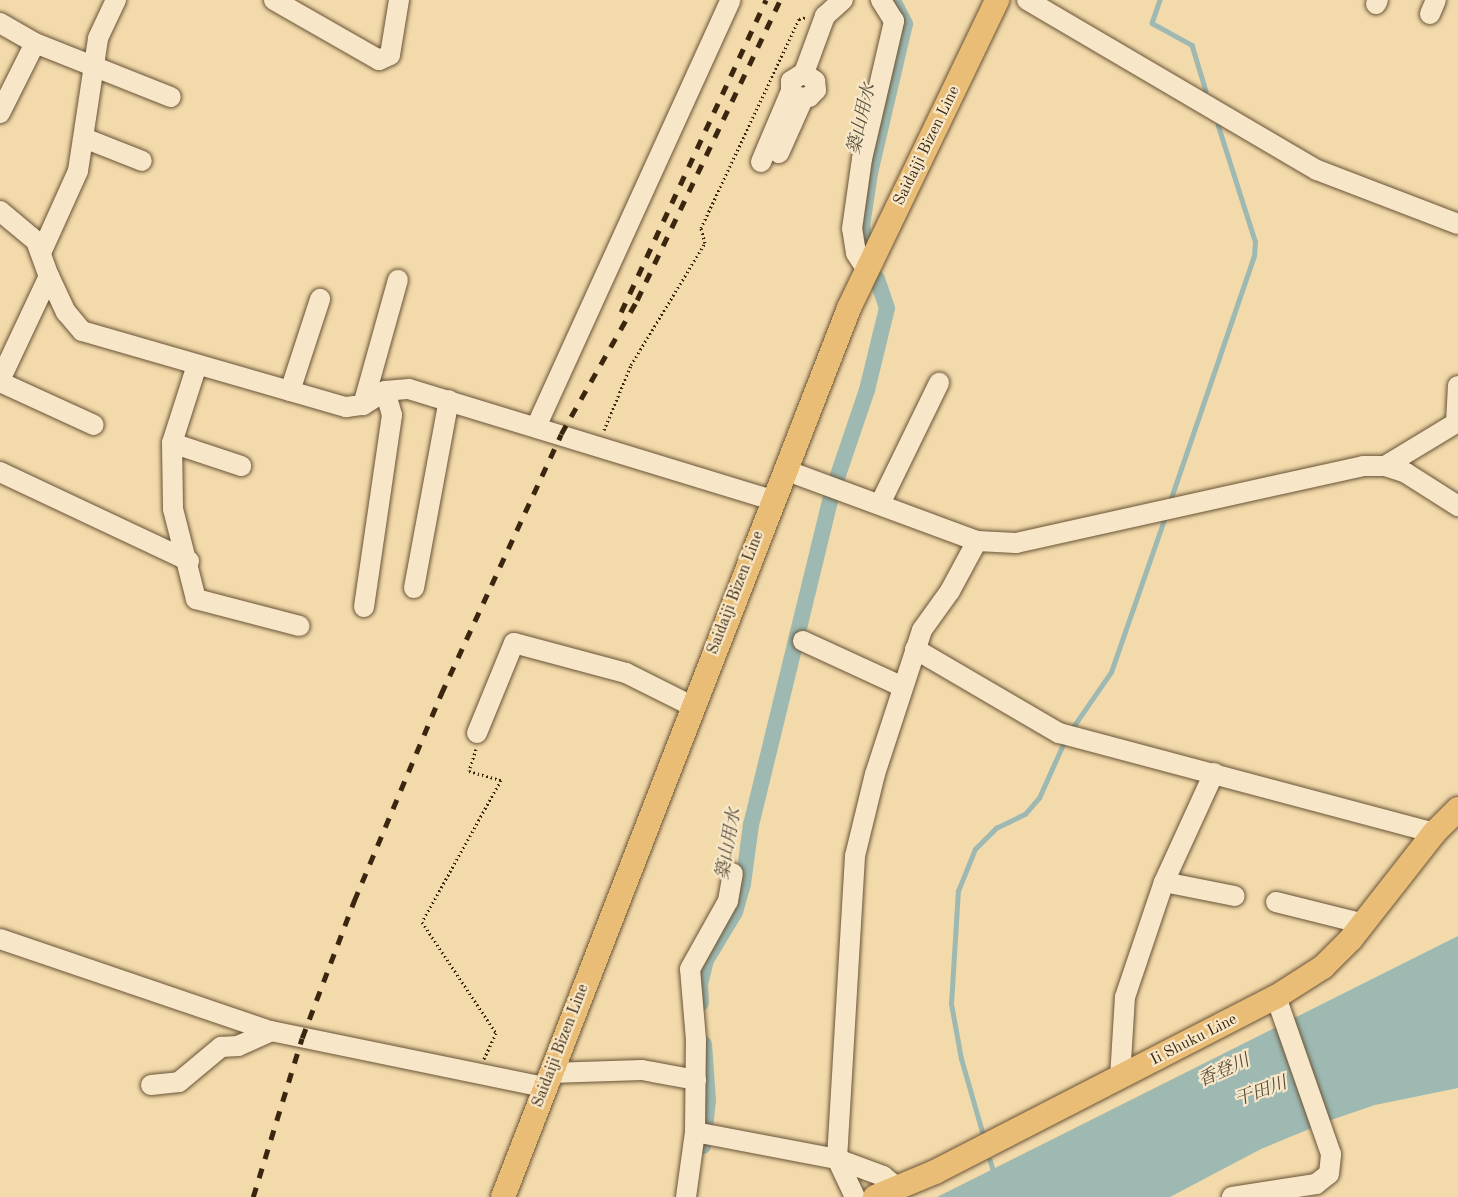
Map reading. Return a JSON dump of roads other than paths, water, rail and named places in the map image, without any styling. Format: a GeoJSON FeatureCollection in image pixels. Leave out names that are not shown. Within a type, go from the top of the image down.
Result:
{"type":"FeatureCollection","features":[{"type":"Feature","properties":{"kind":"main road","name":"Saidaiji Bizen Line"},"geometry":{"type":"LineString","coordinates":[[503,1197],[772,500],[867,270],[997,0]]}},
{"type":"Feature","properties":{"kind":"main road","name":"Ii Shuku Line"},"geometry":{"type":"LineString","coordinates":[[875,1197],[898,1188],[1120,1078],[1279,1006],[1323,967],[1364,924],[1434,833],[1458,809]]}},
{"type":"Feature","properties":{"kind":"street"},"geometry":{"type":"LineString","coordinates":[[40,253],[65,206],[84,138],[98,38],[116,0]]}},
{"type":"Feature","properties":{"kind":"street"},"geometry":{"type":"LineString","coordinates":[[274,0],[379,60],[390,55],[399,0]]}},
{"type":"Feature","properties":{"kind":"street"},"geometry":{"type":"LineString","coordinates":[[536,427],[731,0]]}},
{"type":"Feature","properties":{"kind":"street"},"geometry":{"type":"LineString","coordinates":[[797,95],[791,81],[804,73],[825,15],[843,0]]}},
{"type":"Feature","properties":{"kind":"street"},"geometry":{"type":"LineString","coordinates":[[867,270],[856,253],[852,229],[862,159],[894,21],[881,0]]}},
{"type":"Feature","properties":{"kind":"street"},"geometry":{"type":"LineString","coordinates":[[1027,0],[1317,170],[1456,217]]}},
{"type":"Feature","properties":{"kind":"street"},"geometry":{"type":"LineString","coordinates":[[0,23],[35,43],[171,98]]}},
{"type":"Feature","properties":{"kind":"street"},"geometry":{"type":"LineString","coordinates":[[0,113],[8,77],[35,43]]}},
{"type":"Feature","properties":{"kind":"street"},"geometry":{"type":"LineString","coordinates":[[84,138],[142,161]]}},
{"type":"Feature","properties":{"kind":"street"},"geometry":{"type":"LineString","coordinates":[[0,211],[36,241],[66,312],[82,331],[346,407],[363,405],[385,391],[409,389],[772,500]]}},
{"type":"Feature","properties":{"kind":"street"},"geometry":{"type":"LineString","coordinates":[[49,276],[0,381],[94,425]]}},
{"type":"Feature","properties":{"kind":"street"},"geometry":{"type":"LineString","coordinates":[[363,405],[398,280]]}},
{"type":"Feature","properties":{"kind":"street"},"geometry":{"type":"LineString","coordinates":[[290,392],[320,299]]}},
{"type":"Feature","properties":{"kind":"street"},"geometry":{"type":"LineString","coordinates":[[196,365],[172,443],[173,509],[189,561],[196,599],[300,626]]}},
{"type":"Feature","properties":{"kind":"street"},"geometry":{"type":"LineString","coordinates":[[880,504],[939,383]]}},
{"type":"Feature","properties":{"kind":"street"},"geometry":{"type":"LineString","coordinates":[[1385,466],[1456,423],[1458,386]]}},
{"type":"Feature","properties":{"kind":"street"},"geometry":{"type":"LineString","coordinates":[[364,607],[392,414],[385,391]]}},
{"type":"Feature","properties":{"kind":"street"},"geometry":{"type":"LineString","coordinates":[[414,588],[449,400]]}},
{"type":"Feature","properties":{"kind":"street"},"geometry":{"type":"LineString","coordinates":[[172,443],[241,466]]}},
{"type":"Feature","properties":{"kind":"street"},"geometry":{"type":"LineString","coordinates":[[785,471],[977,541],[1016,543],[1352,468],[1385,466],[1406,473],[1458,506]]}},
{"type":"Feature","properties":{"kind":"street"},"geometry":{"type":"LineString","coordinates":[[0,472],[189,561]]}},
{"type":"Feature","properties":{"kind":"street"},"geometry":{"type":"LineString","coordinates":[[855,1197],[837,1159],[855,856],[901,686],[922,630],[950,591],[977,541]]}},
{"type":"Feature","properties":{"kind":"street"},"geometry":{"type":"LineString","coordinates":[[803,641],[901,686]]}},
{"type":"Feature","properties":{"kind":"street"},"geometry":{"type":"LineString","coordinates":[[477,733],[514,643],[626,673],[692,706]]}},
{"type":"Feature","properties":{"kind":"street"},"geometry":{"type":"LineString","coordinates":[[915,649],[1059,733],[1434,833]]}},
{"type":"Feature","properties":{"kind":"street"},"geometry":{"type":"LineString","coordinates":[[1120,1078],[1125,997],[1164,882],[1214,773]]}},
{"type":"Feature","properties":{"kind":"street"},"geometry":{"type":"LineString","coordinates":[[686,1197],[702,1133],[696,1080],[690,969],[728,901],[733,873]]}},
{"type":"Feature","properties":{"kind":"street"},"geometry":{"type":"LineString","coordinates":[[1164,882],[1235,896]]}},
{"type":"Feature","properties":{"kind":"street"},"geometry":{"type":"LineString","coordinates":[[1276,902],[1364,924]]}},
{"type":"Feature","properties":{"kind":"street"},"geometry":{"type":"LineString","coordinates":[[0,939],[271,1031],[477,1074],[547,1080],[642,1070],[696,1080]]}},
{"type":"Feature","properties":{"kind":"street"},"geometry":{"type":"LineString","coordinates":[[1232,1197],[1316,1184],[1329,1174],[1331,1154],[1320,1131],[1279,1006]]}},
{"type":"Feature","properties":{"kind":"street"},"geometry":{"type":"LineString","coordinates":[[151,1085],[179,1082],[221,1047],[238,1046],[271,1031]]}},
{"type":"Feature","properties":{"kind":"street"},"geometry":{"type":"LineString","coordinates":[[702,1133],[837,1159],[883,1176],[898,1188]]}},
{"type":"Feature","properties":{"kind":"water"},"geometry":{"type":"Polygon","coordinates":[[[1458,936],[1458,1088],[1375,1105],[1331,1120],[1261,1149],[1170,1197],[937,1197],[1458,936]]]}},
{"type":"Feature","properties":{"kind":"waterway","name":"築山用水"},"geometry":{"type":"LineString","coordinates":[[866,251],[862,226],[870,173],[905,24],[893,0]]}},
{"type":"Feature","properties":{"kind":"waterway"},"geometry":{"type":"LineString","coordinates":[[1160,0],[1152,23],[1192,45],[1206,91]]}},
{"type":"Feature","properties":{"kind":"waterway"},"geometry":{"type":"LineString","coordinates":[[1170,501],[1254,256],[1255,242],[1218,126]]}},
{"type":"Feature","properties":{"kind":"waterway","name":"築山用水"},"geometry":{"type":"LineString","coordinates":[[836,481],[867,390],[887,308],[877,279]]}},
{"type":"Feature","properties":{"kind":"waterway","name":"築山用水"},"geometry":{"type":"LineString","coordinates":[[701,1003],[700,984],[706,960],[735,912],[743,884],[751,825],[831,496]]}},
{"type":"Feature","properties":{"kind":"waterway"},"geometry":{"type":"LineString","coordinates":[[1071,730],[1111,672],[1165,517]]}},
{"type":"Feature","properties":{"kind":"waterway"},"geometry":{"type":"LineString","coordinates":[[982,1132],[961,1059],[951,1004],[958,891],[975,849],[996,828],[1025,814],[1039,798],[1065,740]]}},
{"type":"Feature","properties":{"kind":"waterway","name":"築山用水"},"geometry":{"type":"LineString","coordinates":[[703,1146],[708,1100],[704,1044]]}},
{"type":"Feature","properties":{"kind":"waterway"},"geometry":{"type":"LineString","coordinates":[[990,1160],[995,1175]]}},
{"type":"Feature","properties":{"kind":"railway"},"geometry":{"type":"LineString","coordinates":[[621,312],[766,0]]}},
{"type":"Feature","properties":{"kind":"railway"},"geometry":{"type":"LineString","coordinates":[[253,1197],[302,1038],[354,901],[441,694],[561,434],[637,300],[780,0]]}},
{"type":"Feature","properties":{"kind":"water label","name":"香登川"},"geometry":{"type":"Point","coordinates":[1224,1071]}},
{"type":"Feature","properties":{"kind":"water label","name":"干田川"},"geometry":{"type":"Point","coordinates":[1261,1092]}}]}
